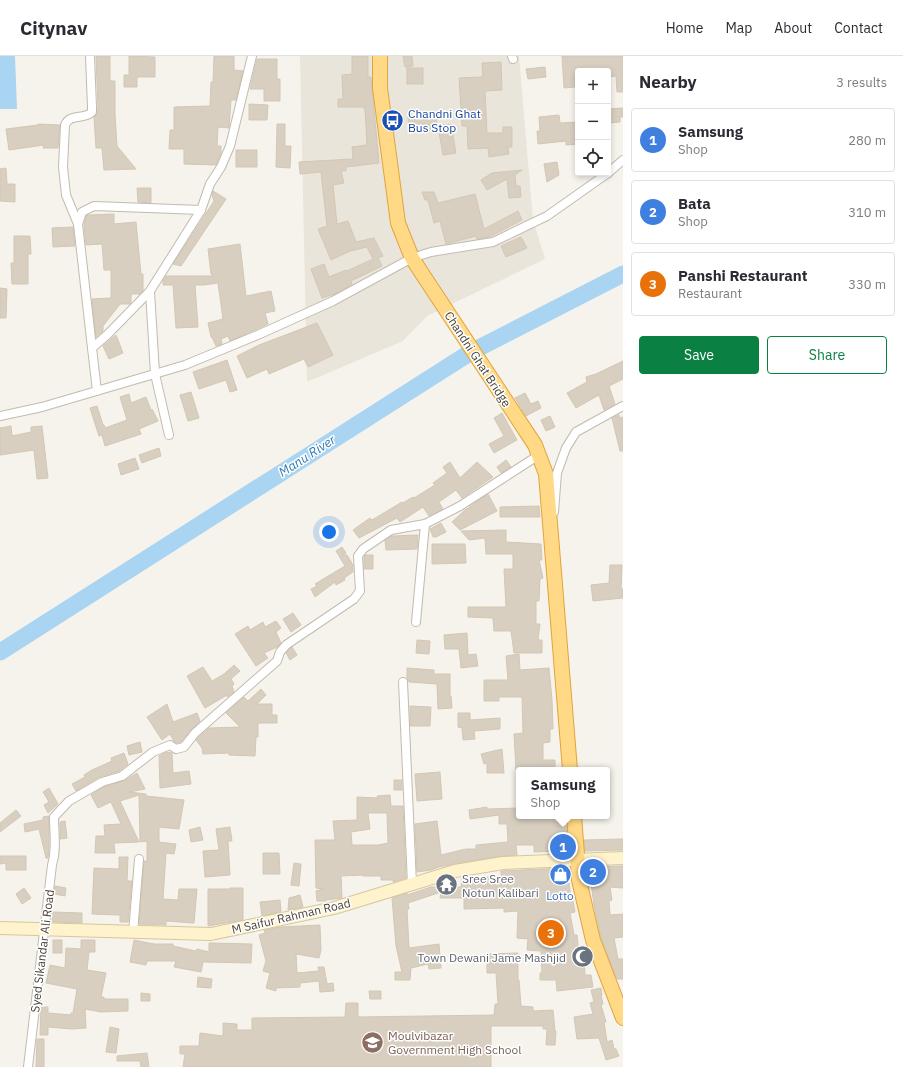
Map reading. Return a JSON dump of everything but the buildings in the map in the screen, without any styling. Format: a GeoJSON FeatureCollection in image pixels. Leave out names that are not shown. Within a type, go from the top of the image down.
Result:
{"type":"FeatureCollection","features":[{"type":"Feature","properties":{"kind":"highway","name":"Chandni Ghat Bridge"},"geometry":{"type":"LineString","coordinates":[[380,56],[380,88],[398,223],[412,258],[537,450],[546,474],[570,767]]}},
{"type":"Feature","properties":{"kind":"highway"},"geometry":{"type":"LineString","coordinates":[[574,819],[579,880],[593,940],[623,1018]]}},
{"type":"Feature","properties":{"kind":"main road","name":"M Saifur Rahman Road"},"geometry":{"type":"LineString","coordinates":[[0,928],[45,928],[133,933],[211,934],[334,908],[455,871],[503,863],[623,858]]}},
{"type":"Feature","properties":{"kind":"street"},"geometry":{"type":"LineString","coordinates":[[90,56],[92,112],[86,116],[67,120],[65,125],[63,167],[66,195],[78,224],[98,391]]}},
{"type":"Feature","properties":{"kind":"street"},"geometry":{"type":"LineString","coordinates":[[92,348],[107,335],[150,291],[201,210],[210,184],[221,167],[230,146],[252,56]]}},
{"type":"Feature","properties":{"kind":"street"},"geometry":{"type":"LineString","coordinates":[[611,170],[623,160]]}},
{"type":"Feature","properties":{"kind":"street"},"geometry":{"type":"LineString","coordinates":[[0,416],[42,407],[185,365],[260,334],[319,307],[412,258],[431,252],[493,242],[547,216],[604,176]]}},
{"type":"Feature","properties":{"kind":"street"},"geometry":{"type":"LineString","coordinates":[[78,224],[82,212],[94,206],[201,210]]}},
{"type":"Feature","properties":{"kind":"street"},"geometry":{"type":"LineString","coordinates":[[150,291],[155,374],[169,435]]}},
{"type":"Feature","properties":{"kind":"street"},"geometry":{"type":"LineString","coordinates":[[552,543],[557,473],[566,448],[576,432],[623,406]]}},
{"type":"Feature","properties":{"kind":"street"},"geometry":{"type":"LineString","coordinates":[[416,622],[425,524],[460,506],[537,450]]}},
{"type":"Feature","properties":{"kind":"street","name":"Syed Sikandar Ali Road"},"geometry":{"type":"LineString","coordinates":[[28,1067],[52,865],[56,855],[54,817],[69,801],[102,782],[122,776],[153,752],[170,745],[176,749],[184,747],[195,733],[277,661],[280,652],[286,645],[354,599],[360,591],[358,556],[363,549],[391,530],[425,524]]}},
{"type":"Feature","properties":{"kind":"street"},"geometry":{"type":"LineString","coordinates":[[403,682],[412,884]]}},
{"type":"Feature","properties":{"kind":"street"},"geometry":{"type":"LineString","coordinates":[[133,933],[139,859]]}},
{"type":"Feature","properties":{"kind":"shaded area"},"geometry":{"type":"Polygon","coordinates":[[[300,56],[519,56],[533,220],[545,259],[427,316],[403,341],[307,382],[300,56]]]}},
{"type":"Feature","properties":{"kind":"water"},"geometry":{"type":"Polygon","coordinates":[[[0,56],[15,56],[17,109],[0,109],[0,56]]]}},
{"type":"Feature","properties":{"kind":"waterway","name":"Manu River"},"geometry":{"type":"LineString","coordinates":[[0,652],[471,352],[623,274]]}},
{"type":"Feature","properties":{"kind":"place","name":"Chandni Ghat Bus Stop"},"geometry":{"type":"Point","coordinates":[392,120]}},
{"type":"Feature","properties":{"kind":"place","name":"Samsung"},"geometry":{"type":"Point","coordinates":[563,847]}},
{"type":"Feature","properties":{"kind":"place","name":"Bata"},"geometry":{"type":"Point","coordinates":[593,872]}},
{"type":"Feature","properties":{"kind":"place","name":"Lotto"},"geometry":{"type":"Point","coordinates":[560,874]}},
{"type":"Feature","properties":{"kind":"place","name":"Sree Sree Notun Kalibari"},"geometry":{"type":"Point","coordinates":[447,885]}},
{"type":"Feature","properties":{"kind":"place","name":"Panshi Restaurant"},"geometry":{"type":"Point","coordinates":[551,933]}},
{"type":"Feature","properties":{"kind":"place","name":"Town Dewani Jame Mashjid"},"geometry":{"type":"Point","coordinates":[582,957]}},
{"type":"Feature","properties":{"kind":"place","name":"Moulvibazar Government High School"},"geometry":{"type":"Point","coordinates":[372,1042]}}]}
